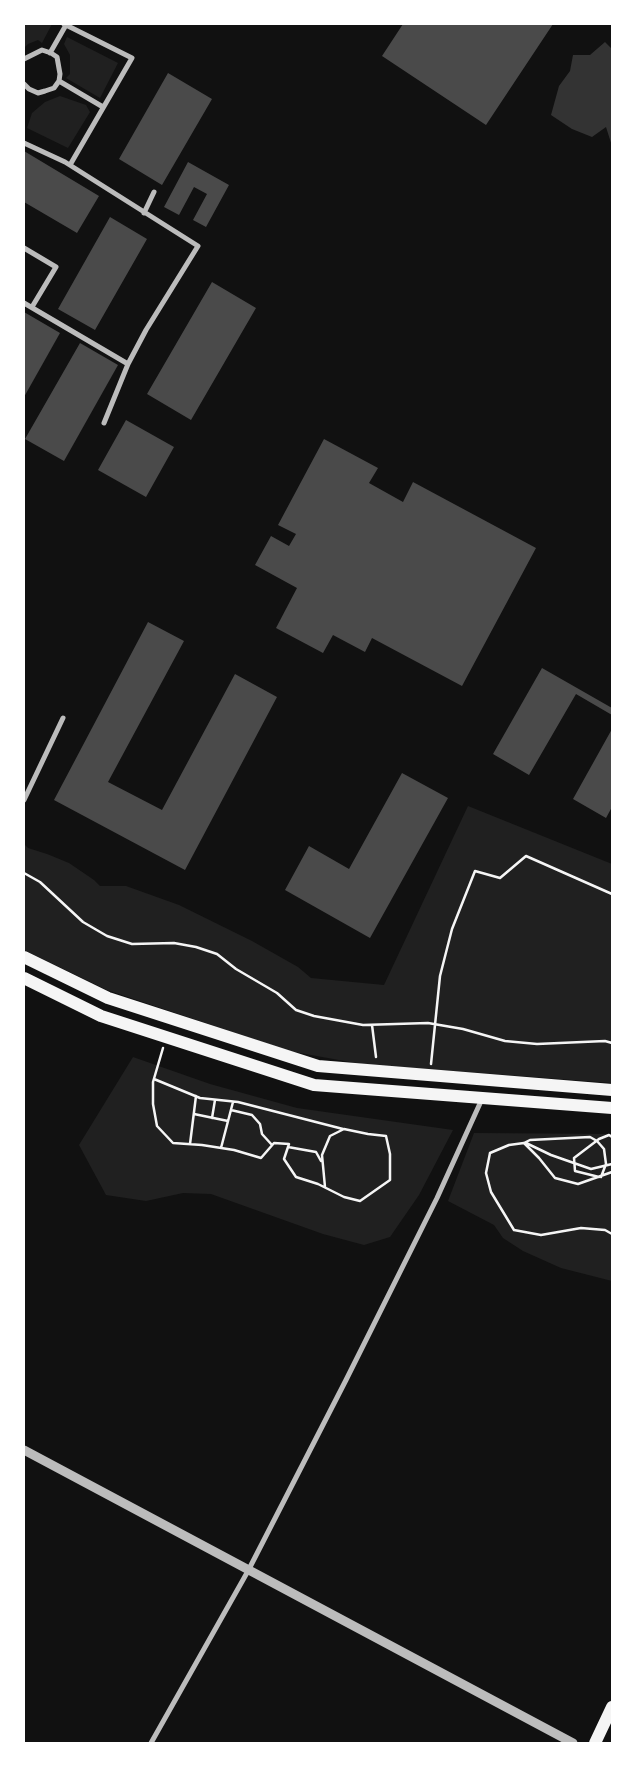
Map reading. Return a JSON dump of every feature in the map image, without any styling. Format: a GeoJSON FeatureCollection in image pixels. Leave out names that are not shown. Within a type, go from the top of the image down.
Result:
{"type":"FeatureCollection","features":[{"type":"Feature","properties":{"kind":"main road"},"geometry":{"type":"LineString","coordinates":[[24,957],[108,998],[318,1066],[612,1090]]}},
{"type":"Feature","properties":{"kind":"main road"},"geometry":{"type":"LineString","coordinates":[[24,978],[101,1016],[314,1085],[612,1108]]}},
{"type":"Feature","properties":{"kind":"main road"},"geometry":{"type":"LineString","coordinates":[[595,1743],[612,1707]]}},
{"type":"Feature","properties":{"kind":"street"},"geometry":{"type":"LineString","coordinates":[[50,53],[65,24],[132,58],[70,165]]}},
{"type":"Feature","properties":{"kind":"street"},"geometry":{"type":"LineString","coordinates":[[81,31],[85,24]]}},
{"type":"Feature","properties":{"kind":"street"},"geometry":{"type":"LineString","coordinates":[[24,59],[42,50],[56,57],[60,65],[59,81],[54,88],[38,92],[25,88]]}},
{"type":"Feature","properties":{"kind":"street"},"geometry":{"type":"LineString","coordinates":[[59,81],[103,107]]}},
{"type":"Feature","properties":{"kind":"street"},"geometry":{"type":"LineString","coordinates":[[24,143],[70,165],[198,246],[146,330],[128,364],[104,423]]}},
{"type":"Feature","properties":{"kind":"street"},"geometry":{"type":"LineString","coordinates":[[144,213],[154,192]]}},
{"type":"Feature","properties":{"kind":"street"},"geometry":{"type":"LineString","coordinates":[[24,248],[56,267],[32,307]]}},
{"type":"Feature","properties":{"kind":"street"},"geometry":{"type":"LineString","coordinates":[[24,303],[128,364]]}},
{"type":"Feature","properties":{"kind":"street"},"geometry":{"type":"LineString","coordinates":[[24,800],[63,718]]}},
{"type":"Feature","properties":{"kind":"street"},"geometry":{"type":"LineString","coordinates":[[151,1743],[248,1571],[437,1198],[482,1099]]}},
{"type":"Feature","properties":{"kind":"street"},"geometry":{"type":"LineString","coordinates":[[24,1450],[573,1743]]}},
{"type":"Feature","properties":{"kind":"path"},"geometry":{"type":"LineString","coordinates":[[430,1075],[440,976],[452,929],[475,871],[500,878],[526,856],[612,894]]}},
{"type":"Feature","properties":{"kind":"path"},"geometry":{"type":"LineString","coordinates":[[24,873],[40,882],[83,922],[107,936],[132,944],[174,943],[196,947],[217,954],[236,969],[278,993],[296,1010],[314,1016],[363,1025],[428,1023],[463,1029],[505,1041],[537,1044],[605,1041],[612,1043]]}},
{"type":"Feature","properties":{"kind":"path"},"geometry":{"type":"LineString","coordinates":[[372,1025],[377,1071]]}},
{"type":"Feature","properties":{"kind":"path"},"geometry":{"type":"LineString","coordinates":[[154,1079],[196,1096],[297,1116],[344,1129],[386,1136],[390,1154],[390,1180],[360,1201],[296,1177],[284,1159],[289,1144],[274,1143],[261,1158],[221,1148],[173,1143],[157,1126],[153,1104],[154,1079],[166,1037]]}},
{"type":"Feature","properties":{"kind":"path"},"geometry":{"type":"LineString","coordinates":[[190,1144],[196,1096]]}},
{"type":"Feature","properties":{"kind":"path"},"geometry":{"type":"LineString","coordinates":[[212,1118],[215,1100]]}},
{"type":"Feature","properties":{"kind":"path"},"geometry":{"type":"LineString","coordinates":[[221,1148],[233,1102]]}},
{"type":"Feature","properties":{"kind":"path"},"geometry":{"type":"LineString","coordinates":[[231,1110],[252,1115],[260,1124],[262,1134],[272,1145]]}},
{"type":"Feature","properties":{"kind":"path"},"geometry":{"type":"LineString","coordinates":[[194,1114],[228,1121]]}},
{"type":"Feature","properties":{"kind":"path"},"geometry":{"type":"LineString","coordinates":[[325,1187],[322,1155],[330,1136],[344,1129]]}},
{"type":"Feature","properties":{"kind":"path"},"geometry":{"type":"LineString","coordinates":[[601,1177],[575,1171],[574,1158],[597,1141],[609,1136],[612,1137]]}},
{"type":"Feature","properties":{"kind":"path"},"geometry":{"type":"LineString","coordinates":[[601,1177],[605,1166],[604,1149],[597,1141],[590,1137],[530,1140],[524,1143],[509,1145],[490,1153],[486,1173],[491,1192],[514,1230],[541,1235],[581,1228],[605,1230],[612,1234]]}},
{"type":"Feature","properties":{"kind":"path"},"geometry":{"type":"LineString","coordinates":[[524,1143],[591,1169],[612,1164]]}},
{"type":"Feature","properties":{"kind":"path"},"geometry":{"type":"LineString","coordinates":[[524,1143],[540,1158],[555,1178],[578,1184],[612,1172]]}},
{"type":"Feature","properties":{"kind":"path"},"geometry":{"type":"LineString","coordinates":[[288,1148],[316,1152],[323,1163]]}},
{"type":"Feature","properties":{"kind":"shaded area"},"geometry":{"type":"Polygon","coordinates":[[[24,24],[52,24],[42,43],[38,40],[24,48],[24,24]]]}},
{"type":"Feature","properties":{"kind":"shaded area"},"geometry":{"type":"Polygon","coordinates":[[[67,37],[118,63],[100,98],[66,78],[70,74],[70,55],[64,44],[67,37]]]}},
{"type":"Feature","properties":{"kind":"shaded area"},"geometry":{"type":"Polygon","coordinates":[[[605,42],[612,49],[612,146],[606,127],[592,137],[572,129],[551,115],[559,86],[570,71],[573,55],[590,55],[605,42]]]}},
{"type":"Feature","properties":{"kind":"shaded area"},"geometry":{"type":"Polygon","coordinates":[[[60,96],[86,105],[90,112],[68,148],[27,128],[32,113],[45,102],[60,96]]]}},
{"type":"Feature","properties":{"kind":"shaded area"},"geometry":{"type":"Polygon","coordinates":[[[468,806],[612,864],[612,1083],[361,1064],[289,1051],[107,990],[24,950],[24,844],[28,848],[69,863],[100,886],[126,886],[179,905],[252,941],[298,967],[311,978],[384,985],[468,806]]]}},
{"type":"Feature","properties":{"kind":"shaded area"},"geometry":{"type":"Polygon","coordinates":[[[133,1057],[210,1084],[297,1108],[453,1130],[419,1195],[390,1237],[364,1245],[323,1234],[211,1194],[183,1193],[146,1201],[106,1195],[79,1145],[133,1057]]]}},
{"type":"Feature","properties":{"kind":"shaded area"},"geometry":{"type":"Polygon","coordinates":[[[474,1133],[612,1134],[612,1281],[561,1268],[523,1251],[503,1238],[494,1225],[448,1201],[474,1133]]]}},
{"type":"Feature","properties":{"kind":"building"},"geometry":{"type":"Polygon","coordinates":[[[403,24],[553,24],[486,125],[382,56],[403,24]]]}},
{"type":"Feature","properties":{"kind":"building"},"geometry":{"type":"Polygon","coordinates":[[[168,73],[212,99],[162,185],[119,159],[168,73]]]}},
{"type":"Feature","properties":{"kind":"building"},"geometry":{"type":"Polygon","coordinates":[[[24,151],[99,196],[77,233],[24,202],[24,151]]]}},
{"type":"Feature","properties":{"kind":"building"},"geometry":{"type":"Polygon","coordinates":[[[188,162],[229,185],[206,227],[193,220],[207,194],[194,187],[179,215],[164,207],[188,162]]]}},
{"type":"Feature","properties":{"kind":"building"},"geometry":{"type":"Polygon","coordinates":[[[110,217],[147,239],[95,330],[58,309],[110,217]]]}},
{"type":"Feature","properties":{"kind":"building"},"geometry":{"type":"Polygon","coordinates":[[[212,282],[256,308],[191,420],[147,394],[212,282]]]}},
{"type":"Feature","properties":{"kind":"building"},"geometry":{"type":"Polygon","coordinates":[[[24,312],[60,333],[24,397],[24,312]]]}},
{"type":"Feature","properties":{"kind":"building"},"geometry":{"type":"Polygon","coordinates":[[[80,343],[118,365],[64,461],[25,439],[80,343]]]}},
{"type":"Feature","properties":{"kind":"building"},"geometry":{"type":"Polygon","coordinates":[[[126,420],[174,447],[146,497],[98,470],[126,420]]]}},
{"type":"Feature","properties":{"kind":"building"},"geometry":{"type":"Polygon","coordinates":[[[324,439],[378,468],[369,483],[403,502],[413,482],[536,548],[462,686],[372,638],[365,652],[333,635],[323,653],[276,628],[297,588],[255,565],[271,536],[289,546],[296,534],[278,525],[324,439]]]}},
{"type":"Feature","properties":{"kind":"building"},"geometry":{"type":"Polygon","coordinates":[[[148,622],[184,641],[108,782],[162,810],[235,674],[277,697],[185,870],[54,800],[148,622]]]}},
{"type":"Feature","properties":{"kind":"building"},"geometry":{"type":"Polygon","coordinates":[[[542,668],[612,708],[612,715],[576,694],[529,775],[493,754],[542,668]]]}},
{"type":"Feature","properties":{"kind":"building"},"geometry":{"type":"Polygon","coordinates":[[[612,729],[612,807],[606,818],[573,799],[612,729]]]}},
{"type":"Feature","properties":{"kind":"building"},"geometry":{"type":"Polygon","coordinates":[[[402,773],[448,798],[370,938],[285,890],[309,846],[349,869],[402,773]]]}}]}
